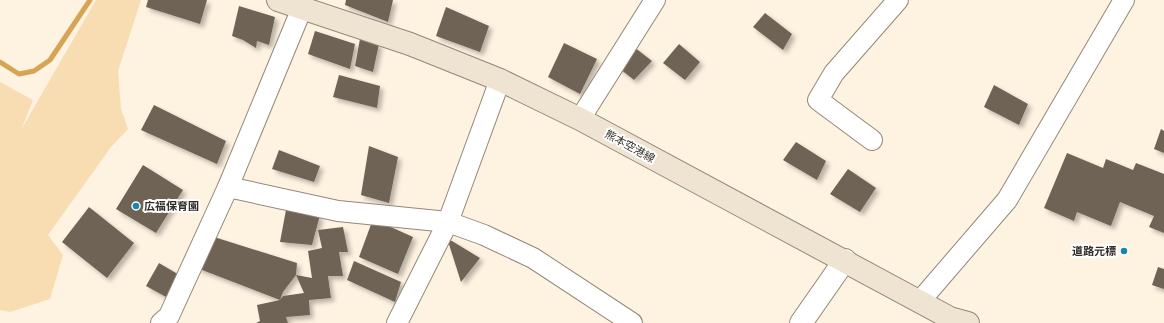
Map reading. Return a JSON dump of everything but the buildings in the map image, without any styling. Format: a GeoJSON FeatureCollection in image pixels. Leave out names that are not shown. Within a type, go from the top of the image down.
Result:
{"type":"FeatureCollection","features":[{"type":"Feature","properties":{"kind":"main road","name":"熊本空港線"},"geometry":{"type":"LineString","coordinates":[[278,0],[410,44],[500,80],[580,119],[845,260],[950,318],[968,323]]}},
{"type":"Feature","properties":{"kind":"street"},"geometry":{"type":"LineString","coordinates":[[580,119],[655,0]]}},
{"type":"Feature","properties":{"kind":"street"},"geometry":{"type":"LineString","coordinates":[[872,140],[818,100],[834,73],[898,0]]}},
{"type":"Feature","properties":{"kind":"street"},"geometry":{"type":"LineString","coordinates":[[920,301],[1007,200],[1124,0]]}},
{"type":"Feature","properties":{"kind":"street"},"geometry":{"type":"LineString","coordinates":[[169,320],[228,187],[302,8]]}},
{"type":"Feature","properties":{"kind":"street"},"geometry":{"type":"LineString","coordinates":[[397,323],[448,222],[500,80]]}},
{"type":"Feature","properties":{"kind":"street"},"geometry":{"type":"LineString","coordinates":[[228,187],[338,211],[448,222],[484,235],[533,258],[632,323]]}},
{"type":"Feature","properties":{"kind":"street"},"geometry":{"type":"LineString","coordinates":[[801,323],[845,260]]}},
{"type":"Feature","properties":{"kind":"shaded area"},"geometry":{"type":"Polygon","coordinates":[[[96,0],[141,0],[118,71],[121,109],[128,129],[111,147],[48,235],[63,255],[50,299],[10,312],[0,310],[0,82],[33,100],[21,130],[96,0]]]}},
{"type":"Feature","properties":{"kind":"waterway"},"geometry":{"type":"LineString","coordinates":[[0,62],[19,74],[34,71],[50,60],[90,0]]}},
{"type":"Feature","properties":{"kind":"place","name":"広福保育園"},"geometry":{"type":"Point","coordinates":[136,206]}},
{"type":"Feature","properties":{"kind":"place","name":"道路元標"},"geometry":{"type":"Point","coordinates":[1124,251]}}]}
